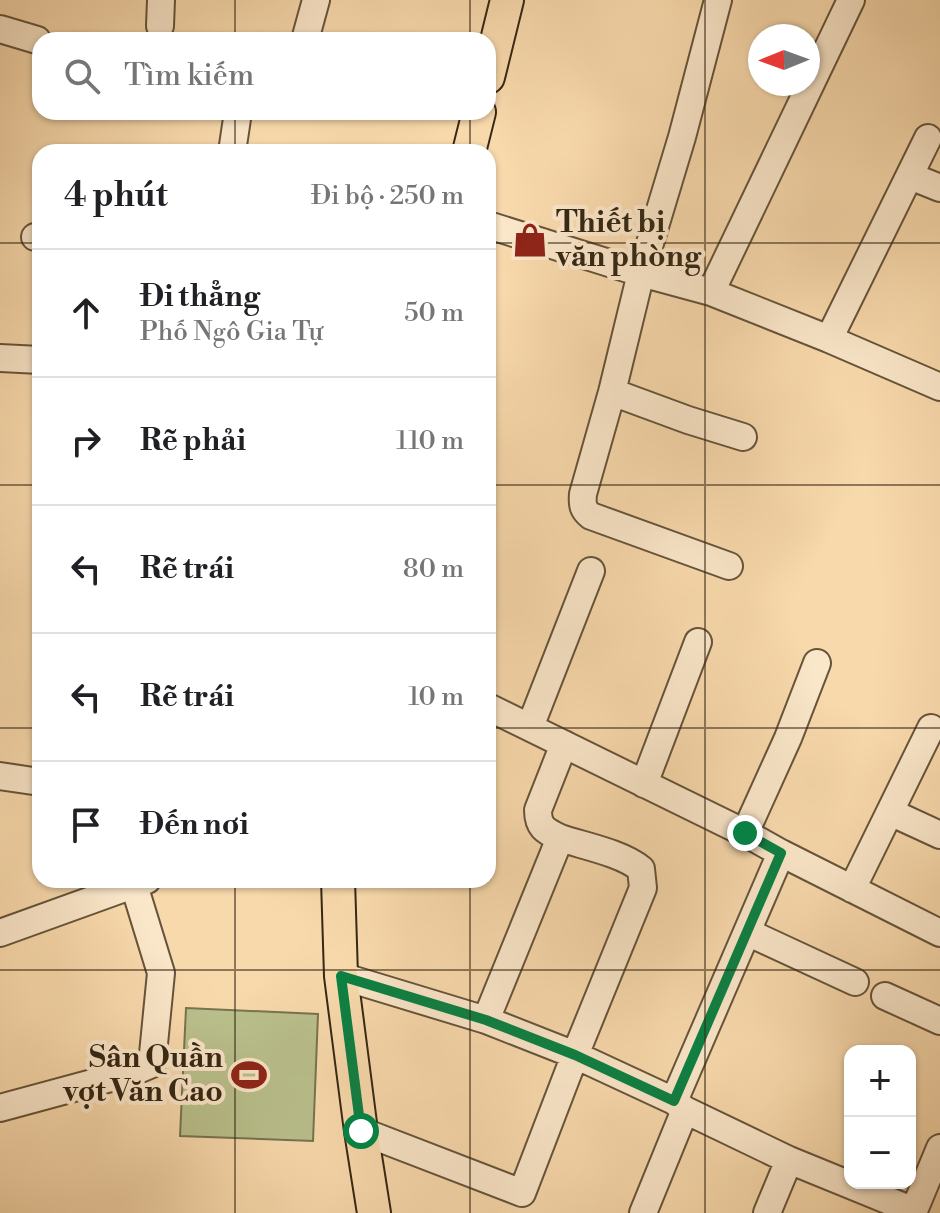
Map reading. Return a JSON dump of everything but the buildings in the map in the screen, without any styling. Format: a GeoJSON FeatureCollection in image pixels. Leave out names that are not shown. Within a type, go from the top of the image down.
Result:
{"type":"FeatureCollection","features":[{"type":"Feature","properties":{"kind":"main road"},"geometry":{"type":"LineString","coordinates":[[496,45],[507,0]]}},
{"type":"Feature","properties":{"kind":"main road"},"geometry":{"type":"LineString","coordinates":[[471,144],[477,120]]}},
{"type":"Feature","properties":{"kind":"main road"},"geometry":{"type":"LineString","coordinates":[[338,888],[341,976],[374,1213]]}},
{"type":"Feature","properties":{"kind":"street"},"geometry":{"type":"LineString","coordinates":[[307,32],[316,0]]}},
{"type":"Feature","properties":{"kind":"street"},"geometry":{"type":"LineString","coordinates":[[718,0],[682,137],[641,273],[582,504],[591,516],[729,566]]}},
{"type":"Feature","properties":{"kind":"street"},"geometry":{"type":"LineString","coordinates":[[711,292],[851,0]]}},
{"type":"Feature","properties":{"kind":"street"},"geometry":{"type":"LineString","coordinates":[[0,29],[32,39]]}},
{"type":"Feature","properties":{"kind":"street"},"geometry":{"type":"LineString","coordinates":[[233,144],[237,120]]}},
{"type":"Feature","properties":{"kind":"street"},"geometry":{"type":"LineString","coordinates":[[829,339],[928,138]]}},
{"type":"Feature","properties":{"kind":"street"},"geometry":{"type":"LineString","coordinates":[[910,176],[940,188]]}},
{"type":"Feature","properties":{"kind":"street"},"geometry":{"type":"LineString","coordinates":[[496,228],[711,292],[940,387]]}},
{"type":"Feature","properties":{"kind":"street"},"geometry":{"type":"LineString","coordinates":[[0,358],[32,360]]}},
{"type":"Feature","properties":{"kind":"street"},"geometry":{"type":"LineString","coordinates":[[612,392],[743,437]]}},
{"type":"Feature","properties":{"kind":"street"},"geometry":{"type":"LineString","coordinates":[[530,727],[591,571]]}},
{"type":"Feature","properties":{"kind":"street"},"geometry":{"type":"LineString","coordinates":[[644,784],[698,642]]}},
{"type":"Feature","properties":{"kind":"street"},"geometry":{"type":"LineString","coordinates":[[745,833],[788,738],[817,663]]}},
{"type":"Feature","properties":{"kind":"street"},"geometry":{"type":"LineString","coordinates":[[496,711],[940,933]]}},
{"type":"Feature","properties":{"kind":"street"},"geometry":{"type":"LineString","coordinates":[[852,889],[931,728]]}},
{"type":"Feature","properties":{"kind":"street"},"geometry":{"type":"LineString","coordinates":[[361,1131],[522,1193],[643,888],[641,869],[625,859],[560,838],[538,821],[538,810],[564,744]]}},
{"type":"Feature","properties":{"kind":"street"},"geometry":{"type":"LineString","coordinates":[[0,776],[32,781]]}},
{"type":"Feature","properties":{"kind":"street"},"geometry":{"type":"LineString","coordinates":[[890,812],[940,835]]}},
{"type":"Feature","properties":{"kind":"street"},"geometry":{"type":"LineString","coordinates":[[486,1020],[560,838]]}},
{"type":"Feature","properties":{"kind":"street"},"geometry":{"type":"LineString","coordinates":[[643,1213],[679,1105],[781,853]]}},
{"type":"Feature","properties":{"kind":"street"},"geometry":{"type":"LineString","coordinates":[[0,933],[127,888]]}},
{"type":"Feature","properties":{"kind":"street"},"geometry":{"type":"LineString","coordinates":[[0,1108],[133,1072],[152,1064],[161,973],[142,888]]}},
{"type":"Feature","properties":{"kind":"street"},"geometry":{"type":"LineString","coordinates":[[747,932],[855,982]]}},
{"type":"Feature","properties":{"kind":"street"},"geometry":{"type":"LineString","coordinates":[[341,976],[486,1020],[575,1055],[789,1160],[914,1212],[940,1148]]}},
{"type":"Feature","properties":{"kind":"street"},"geometry":{"type":"LineString","coordinates":[[885,996],[940,1021]]}},
{"type":"Feature","properties":{"kind":"street"},"geometry":{"type":"LineString","coordinates":[[767,1213],[789,1160]]}},
{"type":"Feature","properties":{"kind":"green space","name":"Sân Quần vợt Văn Cao"},"geometry":{"type":"Polygon","coordinates":[[[186,1008],[318,1014],[313,1141],[180,1136],[186,1008]]]}},
{"type":"Feature","properties":{"kind":"place","name":"Thiết bị văn phòng"},"geometry":{"type":"Point","coordinates":[530,240]}},
{"type":"Feature","properties":{"kind":"place","name":"Sân Quần vợt Văn Cao"},"geometry":{"type":"Point","coordinates":[249,1075]}},
{"type":"Feature","properties":{"kind":"route"},"geometry":{"type":"LineString","coordinates":[[361,1131],[341,976],[486,1020],[575,1055],[674,1101],[781,853],[745,833]]}}]}
